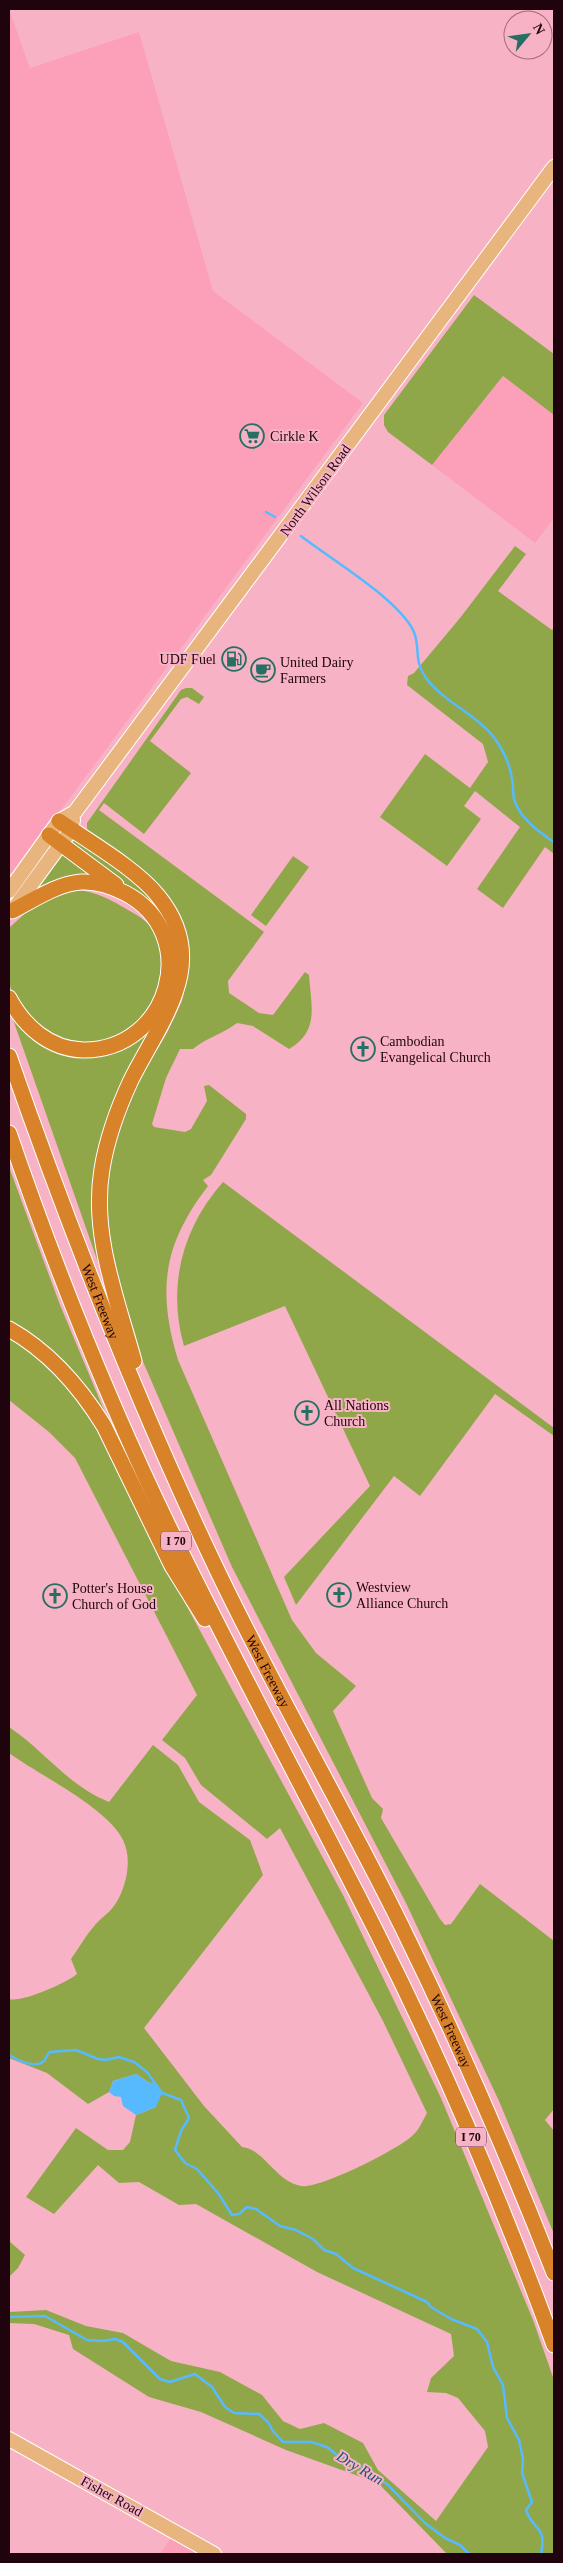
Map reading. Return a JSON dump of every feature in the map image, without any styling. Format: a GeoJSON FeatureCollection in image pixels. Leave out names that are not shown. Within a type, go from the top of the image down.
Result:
{"type":"FeatureCollection","features":[{"type":"Feature","properties":{"kind":"highway"},"geometry":{"type":"LineString","coordinates":[[65,825],[137,876],[159,896],[174,925],[180,948],[180,982],[172,1006],[123,1098],[110,1133],[102,1170],[101,1228],[106,1258],[150,1423]]}},
{"type":"Feature","properties":{"kind":"highway"},"geometry":{"type":"LineString","coordinates":[[9,998],[24,1022],[35,1032],[63,1047],[89,1050],[112,1045],[142,1028],[164,998],[169,968],[168,953],[159,926],[151,914],[132,897],[49,835]]}},
{"type":"Feature","properties":{"kind":"highway"},"geometry":{"type":"LineString","coordinates":[[10,914],[50,891],[82,882],[98,883],[132,897]]}},
{"type":"Feature","properties":{"kind":"highway","name":"West Freeway"},"geometry":{"type":"LineString","coordinates":[[9,1056],[71,1226],[150,1423],[218,1572],[424,1973],[520,2185],[554,2273]]}},
{"type":"Feature","properties":{"kind":"highway","name":"West Freeway"},"geometry":{"type":"LineString","coordinates":[[9,1133],[47,1238],[117,1413],[168,1526],[260,1711],[402,1985],[486,2170],[554,2345]]}},
{"type":"Feature","properties":{"kind":"highway"},"geometry":{"type":"LineString","coordinates":[[9,1329],[39,1349],[58,1366],[91,1405],[104,1426],[172,1566],[260,1711]]}},
{"type":"Feature","properties":{"kind":"main road","name":"North Wilson Road"},"geometry":{"type":"LineString","coordinates":[[9,891],[49,835],[65,825],[75,812],[554,166]]}},
{"type":"Feature","properties":{"kind":"main road","name":"North Wilson Road"},"geometry":{"type":"LineString","coordinates":[[10,914],[62,844],[65,825]]}},
{"type":"Feature","properties":{"kind":"main road","name":"Fisher Road"},"geometry":{"type":"LineString","coordinates":[[9,2439],[214,2554]]}},
{"type":"Feature","properties":{"kind":"shaded area"},"geometry":{"type":"Polygon","coordinates":[[[9,9],[30,68],[139,32],[213,291],[363,403],[12,876],[9,870],[9,9]]]}},
{"type":"Feature","properties":{"kind":"shaded area"},"geometry":{"type":"Polygon","coordinates":[[[503,376],[554,415],[554,518],[535,543],[432,465],[503,376]]]}},
{"type":"Feature","properties":{"kind":"shaded area"},"geometry":{"type":"Polygon","coordinates":[[[171,2538],[200,2554],[160,2554],[171,2538]]]}},
{"type":"Feature","properties":{"kind":"green space"},"geometry":{"type":"Polygon","coordinates":[[[474,295],[554,354],[554,415],[503,376],[432,465],[388,432],[384,425],[384,415],[474,295]]]}},
{"type":"Feature","properties":{"kind":"green space"},"geometry":{"type":"Polygon","coordinates":[[[515,546],[526,554],[498,591],[552,630],[554,628],[554,854],[545,847],[503,908],[477,889],[520,827],[475,791],[464,806],[481,819],[447,866],[380,817],[425,754],[470,788],[488,762],[483,744],[407,685],[408,676],[414,673],[460,618],[515,546]]]}},
{"type":"Feature","properties":{"kind":"green space"},"geometry":{"type":"Polygon","coordinates":[[[192,688],[204,697],[199,704],[187,697],[181,699],[150,741],[191,773],[144,834],[104,803],[99,810],[264,932],[228,981],[229,993],[259,1013],[273,1015],[305,972],[309,975],[312,1007],[309,1026],[305,1034],[299,1042],[289,1049],[253,1026],[237,1023],[193,1049],[180,1049],[166,1078],[152,1124],[154,1127],[185,1132],[191,1129],[207,1101],[204,1086],[209,1085],[246,1114],[246,1119],[211,1175],[203,1180],[208,1186],[181,1228],[173,1249],[168,1269],[166,1290],[171,1335],[178,1360],[292,1620],[316,1653],[356,1686],[333,1711],[372,1798],[383,1809],[381,1818],[440,1919],[445,1925],[451,1924],[480,1884],[554,1941],[554,2109],[545,2120],[554,2131],[554,2234],[499,2101],[406,1903],[232,1567],[141,1357],[124,1311],[107,1234],[105,1193],[116,1133],[135,1086],[167,1033],[182,1001],[187,977],[187,952],[182,928],[92,837],[87,829],[87,823],[181,690],[192,688]]]}},
{"type":"Feature","properties":{"kind":"green space"},"geometry":{"type":"Polygon","coordinates":[[[75,839],[120,871],[146,894],[167,924],[174,942],[73,847],[71,844],[75,839]]]}},
{"type":"Feature","properties":{"kind":"green space"},"geometry":{"type":"Polygon","coordinates":[[[62,852],[105,881],[34,892],[62,852]]]}},
{"type":"Feature","properties":{"kind":"green space"},"geometry":{"type":"Polygon","coordinates":[[[293,856],[309,867],[266,926],[251,915],[293,856]]]}},
{"type":"Feature","properties":{"kind":"green space"},"geometry":{"type":"Polygon","coordinates":[[[72,890],[97,894],[135,914],[155,933],[163,956],[161,982],[150,1006],[132,1027],[108,1040],[80,1043],[48,1032],[35,1023],[19,1004],[9,982],[7,962],[9,928],[31,908],[72,890]]]}},
{"type":"Feature","properties":{"kind":"green space"},"geometry":{"type":"Polygon","coordinates":[[[9,1008],[83,1055],[154,1022],[108,1122],[103,1267],[100,1268],[9,1008]]]}},
{"type":"Feature","properties":{"kind":"green space"},"geometry":{"type":"Polygon","coordinates":[[[9,1167],[60,1305],[104,1410],[102,1412],[9,1324],[9,1167]]]}},
{"type":"Feature","properties":{"kind":"green space"},"geometry":{"type":"Polygon","coordinates":[[[223,1182],[554,1428],[554,1436],[495,1394],[420,1496],[394,1476],[296,1605],[284,1577],[370,1486],[285,1306],[184,1346],[177,1302],[178,1280],[182,1259],[197,1219],[223,1182]]]}},
{"type":"Feature","properties":{"kind":"green space"},"geometry":{"type":"Polygon","coordinates":[[[9,1337],[44,1360],[69,1385],[93,1419],[158,1553],[343,1895],[441,2098],[533,2320],[554,2380],[554,2554],[447,2554],[378,2483],[286,2450],[201,2412],[149,2397],[73,2349],[69,2335],[34,2324],[9,2323],[9,2312],[46,2310],[86,2326],[123,2333],[171,2361],[220,2372],[262,2395],[283,2421],[300,2429],[324,2423],[363,2443],[378,2470],[436,2521],[488,2447],[485,2431],[458,2398],[446,2393],[427,2392],[431,2378],[454,2356],[451,2334],[317,2272],[196,2204],[179,2205],[139,2182],[119,2183],[98,2165],[54,2214],[26,2197],[76,2128],[108,2150],[123,2150],[130,2142],[136,2115],[156,2107],[150,2083],[136,2074],[113,2081],[109,2092],[88,2104],[47,2073],[9,2058],[9,1999],[33,1995],[54,1987],[77,1974],[71,1959],[97,1922],[112,1909],[118,1899],[125,1883],[128,1856],[123,1840],[115,1828],[103,1816],[72,1793],[9,1753],[9,1727],[22,1736],[68,1777],[94,1795],[109,1802],[153,1745],[178,1765],[199,1802],[250,1840],[263,1875],[144,2028],[204,2106],[242,2147],[257,2153],[292,2183],[301,2186],[310,2185],[342,2175],[395,2148],[415,2133],[427,2113],[383,2021],[280,1828],[267,1839],[201,1785],[185,1758],[162,1740],[197,1695],[75,1458],[49,1432],[9,1400],[9,1337]]]}},
{"type":"Feature","properties":{"kind":"green space"},"geometry":{"type":"Polygon","coordinates":[[[9,2241],[25,2255],[18,2268],[9,2277],[9,2241]]]}},
{"type":"Feature","properties":{"kind":"water"},"geometry":{"type":"Polygon","coordinates":[[[136,2074],[150,2083],[155,2082],[162,2093],[156,2107],[136,2115],[123,2106],[121,2097],[114,2096],[109,2092],[113,2081],[136,2074]]]}},
{"type":"Feature","properties":{"kind":"waterway"},"geometry":{"type":"LineString","coordinates":[[266,512],[275,517]]}},
{"type":"Feature","properties":{"kind":"waterway"},"geometry":{"type":"LineString","coordinates":[[301,536],[361,579],[391,603],[403,616],[415,634],[419,665],[426,678],[442,694],[492,735],[505,756],[511,773],[514,799],[518,808],[532,825],[554,842]]}},
{"type":"Feature","properties":{"kind":"waterway"},"geometry":{"type":"LineString","coordinates":[[9,2055],[21,2061],[36,2064],[44,2061],[50,2052],[76,2050],[98,2059],[106,2060],[119,2057],[134,2062],[147,2072],[162,2093],[181,2100],[189,2118],[181,2131],[175,2150],[185,2163],[197,2169],[218,2193],[232,2215],[239,2214],[247,2207],[256,2209],[280,2226],[296,2230],[313,2239],[324,2250],[336,2254],[353,2268],[427,2302],[431,2307],[451,2319],[477,2329],[487,2342],[493,2367],[503,2385],[507,2418],[519,2440],[523,2459],[522,2473],[532,2502],[526,2510],[532,2522],[541,2533],[541,2554]]}},
{"type":"Feature","properties":{"kind":"waterway","name":"Dry Run"},"geometry":{"type":"LineString","coordinates":[[9,2317],[45,2316],[87,2340],[103,2341],[115,2339],[123,2342],[160,2379],[170,2382],[195,2374],[212,2387],[225,2407],[234,2413],[259,2414],[268,2422],[283,2442],[311,2442],[327,2447],[337,2455],[348,2457],[374,2477],[387,2484],[425,2523],[445,2538],[460,2545],[469,2554]]}},
{"type":"Feature","properties":{"kind":"place","name":"Cirkle K"},"geometry":{"type":"Point","coordinates":[252,436]}},
{"type":"Feature","properties":{"kind":"place","name":"UDF Fuel"},"geometry":{"type":"Point","coordinates":[234,659]}},
{"type":"Feature","properties":{"kind":"place","name":"United Dairy Farmers"},"geometry":{"type":"Point","coordinates":[263,670]}},
{"type":"Feature","properties":{"kind":"place","name":"Cambodian Evangelical Church"},"geometry":{"type":"Point","coordinates":[363,1049]}},
{"type":"Feature","properties":{"kind":"place","name":"All Nations Church"},"geometry":{"type":"Point","coordinates":[307,1413]}},
{"type":"Feature","properties":{"kind":"place","name":"Westview Alliance Church"},"geometry":{"type":"Point","coordinates":[339,1595]}},
{"type":"Feature","properties":{"kind":"place","name":"Potter's House Church of God"},"geometry":{"type":"Point","coordinates":[55,1596]}}]}
